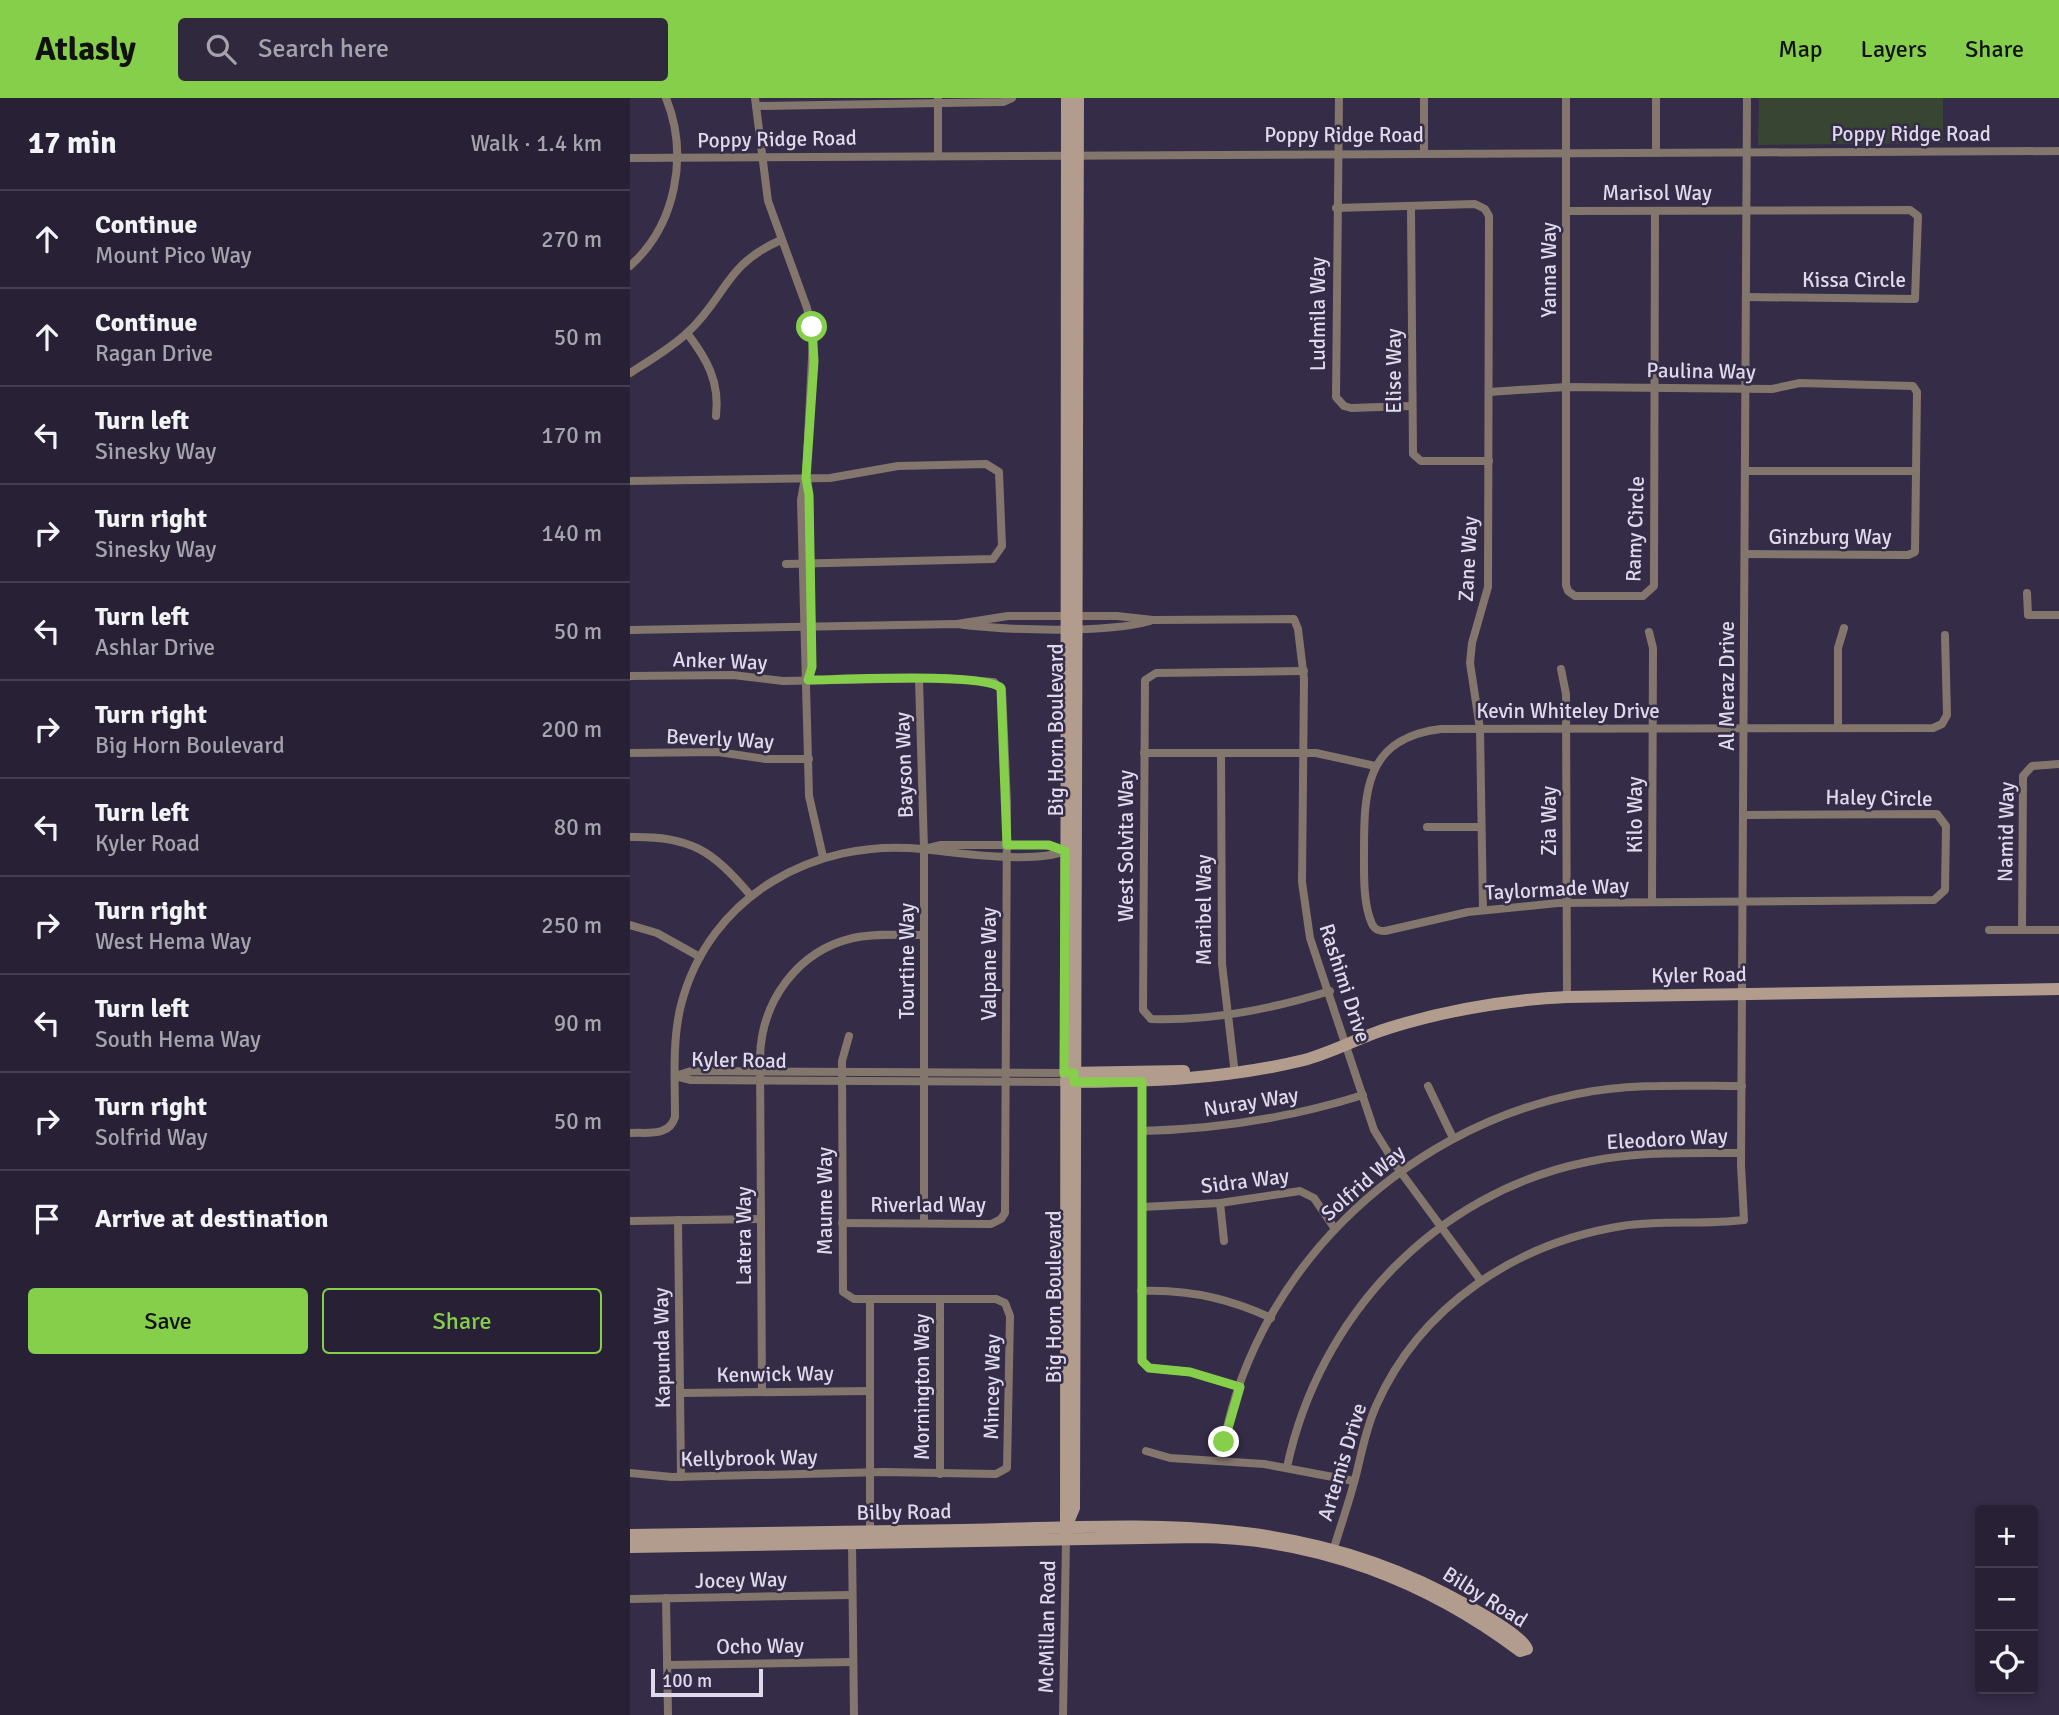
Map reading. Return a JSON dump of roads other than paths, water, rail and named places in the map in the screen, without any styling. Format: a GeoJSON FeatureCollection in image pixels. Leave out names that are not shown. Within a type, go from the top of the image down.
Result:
{"type":"FeatureCollection","features":[{"type":"Feature","properties":{"kind":"main road","name":"Big Horn Boulevard"},"geometry":{"type":"LineString","coordinates":[[1067,98],[1072,154]]}},
{"type":"Feature","properties":{"kind":"main road","name":"Big Horn Boulevard"},"geometry":{"type":"LineString","coordinates":[[1069,1077],[1072,154],[1077,98]]}},
{"type":"Feature","properties":{"kind":"main road","name":"Big Horn Boulevard"},"geometry":{"type":"LineString","coordinates":[[1066,1534],[1074,1508],[1065,851],[1071,622]]}},
{"type":"Feature","properties":{"kind":"main road","name":"Kyler Road"},"geometry":{"type":"LineString","coordinates":[[1069,1077],[1234,1066],[1346,1043],[1451,1011],[1566,996],[2059,989]]}},
{"type":"Feature","properties":{"kind":"main road","name":"Kyler Road"},"geometry":{"type":"LineString","coordinates":[[1069,1077],[1142,1082],[1264,1069],[1323,1055],[1346,1043]]}},
{"type":"Feature","properties":{"kind":"main road","name":"Bilby Road"},"geometry":{"type":"LineString","coordinates":[[630,1535],[870,1532],[1066,1534],[1213,1537],[1278,1544],[1331,1556],[1393,1577],[1454,1607],[1520,1651],[1526,1650],[1526,1645],[1510,1633],[1453,1597],[1398,1570],[1334,1548],[1280,1536],[1222,1529],[1066,1534],[852,1543],[630,1547]]}},
{"type":"Feature","properties":{"kind":"main road"},"geometry":{"type":"LineString","coordinates":[[1278,1544],[1282,1541],[1323,1550],[1334,1548]]}},
{"type":"Feature","properties":{"kind":"street"},"geometry":{"type":"LineString","coordinates":[[630,266],[640,257],[665,219],[674,192],[679,158],[674,118],[666,98]]}},
{"type":"Feature","properties":{"kind":"street"},"geometry":{"type":"LineString","coordinates":[[823,857],[810,806],[808,680],[804,670],[809,495],[806,478],[813,338],[807,308],[768,201],[755,102],[1003,102],[1012,98]]}},
{"type":"Feature","properties":{"kind":"street","name":"Ludmila Way"},"geometry":{"type":"LineString","coordinates":[[1339,98],[1336,397],[1343,406],[1351,408],[1411,405]]}},
{"type":"Feature","properties":{"kind":"street"},"geometry":{"type":"LineString","coordinates":[[1424,98],[1424,153]]}},
{"type":"Feature","properties":{"kind":"street","name":"Yanna Way"},"geometry":{"type":"LineString","coordinates":[[1566,98],[1566,387]]}},
{"type":"Feature","properties":{"kind":"street"},"geometry":{"type":"LineString","coordinates":[[1656,98],[1656,153]]}},
{"type":"Feature","properties":{"kind":"street","name":"Al Meraz Drive"},"geometry":{"type":"LineString","coordinates":[[1744,1220],[1741,1153],[1748,98]]}},
{"type":"Feature","properties":{"kind":"street"},"geometry":{"type":"LineString","coordinates":[[938,100],[939,155]]}},
{"type":"Feature","properties":{"kind":"street","name":"Poppy Ridge Road"},"geometry":{"type":"LineString","coordinates":[[630,158],[2059,151]]}},
{"type":"Feature","properties":{"kind":"street","name":"Zane Way"},"geometry":{"type":"LineString","coordinates":[[1411,208],[1475,204],[1485,209],[1490,220],[1488,587],[1472,643],[1470,663],[1480,729],[1483,910]]}},
{"type":"Feature","properties":{"kind":"street"},"geometry":{"type":"LineString","coordinates":[[1336,208],[1411,208]]}},
{"type":"Feature","properties":{"kind":"street","name":"Elise Way"},"geometry":{"type":"LineString","coordinates":[[1411,208],[1411,405],[1415,458],[1421,461],[1489,461]]}},
{"type":"Feature","properties":{"kind":"street","name":"Kissa Circle"},"geometry":{"type":"LineString","coordinates":[[1746,297],[1915,299],[1920,222],[1916,213],[1910,210],[1747,211]]}},
{"type":"Feature","properties":{"kind":"street","name":"Marisol Way"},"geometry":{"type":"LineString","coordinates":[[1566,211],[1747,211]]}},
{"type":"Feature","properties":{"kind":"street"},"geometry":{"type":"LineString","coordinates":[[1655,211],[1655,388]]}},
{"type":"Feature","properties":{"kind":"street"},"geometry":{"type":"LineString","coordinates":[[630,373],[687,333],[738,266],[755,252],[781,240]]}},
{"type":"Feature","properties":{"kind":"street"},"geometry":{"type":"LineString","coordinates":[[687,333],[708,359],[716,386],[716,415]]}},
{"type":"Feature","properties":{"kind":"street","name":"Paulina Way"},"geometry":{"type":"LineString","coordinates":[[1489,391],[1566,387],[1772,389],[1800,383],[1913,386]]}},
{"type":"Feature","properties":{"kind":"street","name":"Ginzburg Way"},"geometry":{"type":"LineString","coordinates":[[1745,554],[1915,552],[1917,392],[1913,386]]}},
{"type":"Feature","properties":{"kind":"street","name":"Ramy Circle"},"geometry":{"type":"LineString","coordinates":[[1566,387],[1566,585],[1573,595],[1588,596],[1643,596],[1654,586],[1655,388]]}},
{"type":"Feature","properties":{"kind":"street"},"geometry":{"type":"LineString","coordinates":[[630,481],[837,477],[891,466],[986,464],[995,467],[1001,478],[1001,550],[993,559],[786,564]]}},
{"type":"Feature","properties":{"kind":"street"},"geometry":{"type":"LineString","coordinates":[[1746,471],[1916,471]]}},
{"type":"Feature","properties":{"kind":"street"},"geometry":{"type":"LineString","coordinates":[[2027,593],[2028,615],[2059,615]]}},
{"type":"Feature","properties":{"kind":"street","name":"Rashimi Drive"},"geometry":{"type":"LineString","coordinates":[[1071,622],[1120,627],[1153,620],[1294,619],[1304,671],[1304,910],[1310,938],[1330,991],[1374,1130],[1399,1170],[1481,1281]]}},
{"type":"Feature","properties":{"kind":"street"},"geometry":{"type":"LineString","coordinates":[[630,630],[957,624],[997,628],[1071,622]]}},
{"type":"Feature","properties":{"kind":"street"},"geometry":{"type":"LineString","coordinates":[[1838,728],[1838,655],[1844,628]]}},
{"type":"Feature","properties":{"kind":"street","name":"Kilo Way"},"geometry":{"type":"LineString","coordinates":[[1649,632],[1653,648],[1652,902]]}},
{"type":"Feature","properties":{"kind":"street","name":"Kevin Whiteley Drive"},"geometry":{"type":"LineString","coordinates":[[1375,766],[1393,747],[1416,734],[1440,729],[1939,726],[1947,715],[1945,635]]}},
{"type":"Feature","properties":{"kind":"street","name":"Zia Way"},"geometry":{"type":"LineString","coordinates":[[1561,669],[1566,694],[1566,996]]}},
{"type":"Feature","properties":{"kind":"street","name":"West Solvita Way"},"geometry":{"type":"LineString","coordinates":[[1226,1014],[1154,1019],[1144,1014],[1144,753],[1147,678],[1156,673],[1304,671]]}},
{"type":"Feature","properties":{"kind":"street","name":"Anker Way"},"geometry":{"type":"LineString","coordinates":[[630,676],[733,674],[783,681],[919,679]]}},
{"type":"Feature","properties":{"kind":"street","name":"Valpane Way"},"geometry":{"type":"LineString","coordinates":[[919,679],[991,682],[1001,688],[1007,845],[1006,1077]]}},
{"type":"Feature","properties":{"kind":"street","name":"Bayson Way"},"geometry":{"type":"LineString","coordinates":[[919,679],[924,849]]}},
{"type":"Feature","properties":{"kind":"street","name":"Beverly Way"},"geometry":{"type":"LineString","coordinates":[[630,753],[718,752],[765,759],[809,759]]}},
{"type":"Feature","properties":{"kind":"street"},"geometry":{"type":"LineString","coordinates":[[1144,753],[1304,753],[1340,757],[1375,766]]}},
{"type":"Feature","properties":{"kind":"street","name":"Maribel Way"},"geometry":{"type":"LineString","coordinates":[[1221,753],[1222,950],[1226,1014],[1234,1066]]}},
{"type":"Feature","properties":{"kind":"street","name":"Namid Way"},"geometry":{"type":"LineString","coordinates":[[2022,930],[2024,776],[2032,766],[2059,764]]}},
{"type":"Feature","properties":{"kind":"street","name":"Taylormade Way"},"geometry":{"type":"LineString","coordinates":[[1375,766],[1365,792],[1364,865],[1369,912],[1376,929],[1385,931],[1483,910],[1566,903],[1744,901]]}},
{"type":"Feature","properties":{"kind":"street","name":"Haley Circle"},"geometry":{"type":"LineString","coordinates":[[1744,815],[1937,814],[1945,822],[1946,862],[1945,890],[1934,900],[1744,901]]}},
{"type":"Feature","properties":{"kind":"street"},"geometry":{"type":"LineString","coordinates":[[1427,827],[1481,827]]}},
{"type":"Feature","properties":{"kind":"street"},"geometry":{"type":"LineString","coordinates":[[630,837],[673,839],[700,848],[725,865],[751,896]]}},
{"type":"Feature","properties":{"kind":"street"},"geometry":{"type":"LineString","coordinates":[[630,1133],[660,1132],[672,1124],[678,1019],[685,992],[700,957],[727,917],[778,876],[823,857],[861,850],[924,849],[941,845],[1049,845],[1065,851]]}},
{"type":"Feature","properties":{"kind":"street"},"geometry":{"type":"LineString","coordinates":[[924,849],[943,854],[1007,855],[1050,855],[1065,851]]}},
{"type":"Feature","properties":{"kind":"street","name":"Tourtine Way"},"geometry":{"type":"LineString","coordinates":[[924,849],[924,1223]]}},
{"type":"Feature","properties":{"kind":"street"},"geometry":{"type":"LineString","coordinates":[[630,925],[657,933],[700,957]]}},
{"type":"Feature","properties":{"kind":"street"},"geometry":{"type":"LineString","coordinates":[[1989,930],[2059,930]]}},
{"type":"Feature","properties":{"kind":"street","name":"Latera Way"},"geometry":{"type":"LineString","coordinates":[[762,1392],[760,1076],[761,1040],[769,1012],[784,985],[804,962],[831,946],[852,938],[924,935]]}},
{"type":"Feature","properties":{"kind":"street"},"geometry":{"type":"LineString","coordinates":[[1226,1014],[1282,1004],[1330,991]]}},
{"type":"Feature","properties":{"kind":"street","name":"Maume Way"},"geometry":{"type":"LineString","coordinates":[[849,1036],[843,1055],[842,1076],[843,1292],[850,1299],[870,1299]]}},
{"type":"Feature","properties":{"kind":"street","name":"Kyler Road"},"geometry":{"type":"LineString","coordinates":[[675,1076],[691,1071],[760,1076],[1069,1077]]}},
{"type":"Feature","properties":{"kind":"street","name":"Riverlad Way"},"geometry":{"type":"LineString","coordinates":[[842,1223],[992,1224],[1004,1216],[1006,1077]]}},
{"type":"Feature","properties":{"kind":"street"},"geometry":{"type":"LineString","coordinates":[[1142,1082],[1141,1358],[1144,1364],[1207,1376],[1240,1387]]}},
{"type":"Feature","properties":{"kind":"street"},"geometry":{"type":"LineString","coordinates":[[1428,1086],[1453,1138]]}},
{"type":"Feature","properties":{"kind":"street","name":"Solfrid Way"},"geometry":{"type":"LineString","coordinates":[[1221,1460],[1240,1387],[1271,1318],[1300,1270],[1335,1229],[1399,1170],[1453,1138],[1508,1114],[1578,1094],[1639,1087],[1742,1086]]}},
{"type":"Feature","properties":{"kind":"street","name":"Nuray Way"},"geometry":{"type":"LineString","coordinates":[[1142,1131],[1243,1124],[1363,1095]]}},
{"type":"Feature","properties":{"kind":"street","name":"Eleodoro Way"},"geometry":{"type":"LineString","coordinates":[[1287,1467],[1309,1393],[1343,1328],[1389,1271],[1441,1226],[1499,1191],[1568,1166],[1630,1155],[1741,1153]]}},
{"type":"Feature","properties":{"kind":"street","name":"Sidra Way"},"geometry":{"type":"LineString","coordinates":[[1142,1207],[1220,1203],[1304,1191],[1314,1198],[1335,1229]]}},
{"type":"Feature","properties":{"kind":"street"},"geometry":{"type":"LineString","coordinates":[[1220,1203],[1224,1241]]}},
{"type":"Feature","properties":{"kind":"street"},"geometry":{"type":"LineString","coordinates":[[630,1221],[761,1219]]}},
{"type":"Feature","properties":{"kind":"street","name":"Kapunda Way"},"geometry":{"type":"LineString","coordinates":[[678,1220],[681,1476]]}},
{"type":"Feature","properties":{"kind":"street","name":"Artemis Drive"},"geometry":{"type":"LineString","coordinates":[[1334,1548],[1370,1421],[1389,1380],[1435,1318],[1481,1281],[1536,1251],[1598,1231],[1643,1224],[1744,1220]]}},
{"type":"Feature","properties":{"kind":"street"},"geometry":{"type":"LineString","coordinates":[[1141,1291],[1204,1295],[1244,1306],[1271,1318]]}},
{"type":"Feature","properties":{"kind":"street"},"geometry":{"type":"LineString","coordinates":[[870,1299],[870,1532]]}},
{"type":"Feature","properties":{"kind":"street","name":"Mincey Way"},"geometry":{"type":"LineString","coordinates":[[870,1299],[996,1299],[1007,1306],[1010,1316],[1007,1468],[996,1474],[870,1472]]}},
{"type":"Feature","properties":{"kind":"street","name":"Mornington Way"},"geometry":{"type":"LineString","coordinates":[[940,1299],[940,1474]]}},
{"type":"Feature","properties":{"kind":"street","name":"Kenwick Way"},"geometry":{"type":"LineString","coordinates":[[680,1393],[870,1391]]}},
{"type":"Feature","properties":{"kind":"street"},"geometry":{"type":"LineString","coordinates":[[1146,1451],[1170,1458],[1287,1467],[1354,1481]]}},
{"type":"Feature","properties":{"kind":"street","name":"Kellybrook Way"},"geometry":{"type":"LineString","coordinates":[[630,1473],[681,1476],[870,1472]]}},
{"type":"Feature","properties":{"kind":"street","name":"McMillan Road"},"geometry":{"type":"LineString","coordinates":[[1063,1715],[1066,1534]]}},
{"type":"Feature","properties":{"kind":"street"},"geometry":{"type":"LineString","coordinates":[[852,1543],[854,1715]]}},
{"type":"Feature","properties":{"kind":"street","name":"Jocey Way"},"geometry":{"type":"LineString","coordinates":[[630,1599],[852,1595]]}},
{"type":"Feature","properties":{"kind":"street"},"geometry":{"type":"LineString","coordinates":[[666,1598],[668,1715]]}},
{"type":"Feature","properties":{"kind":"street","name":"Ocho Way"},"geometry":{"type":"LineString","coordinates":[[667,1665],[853,1662]]}}]}
